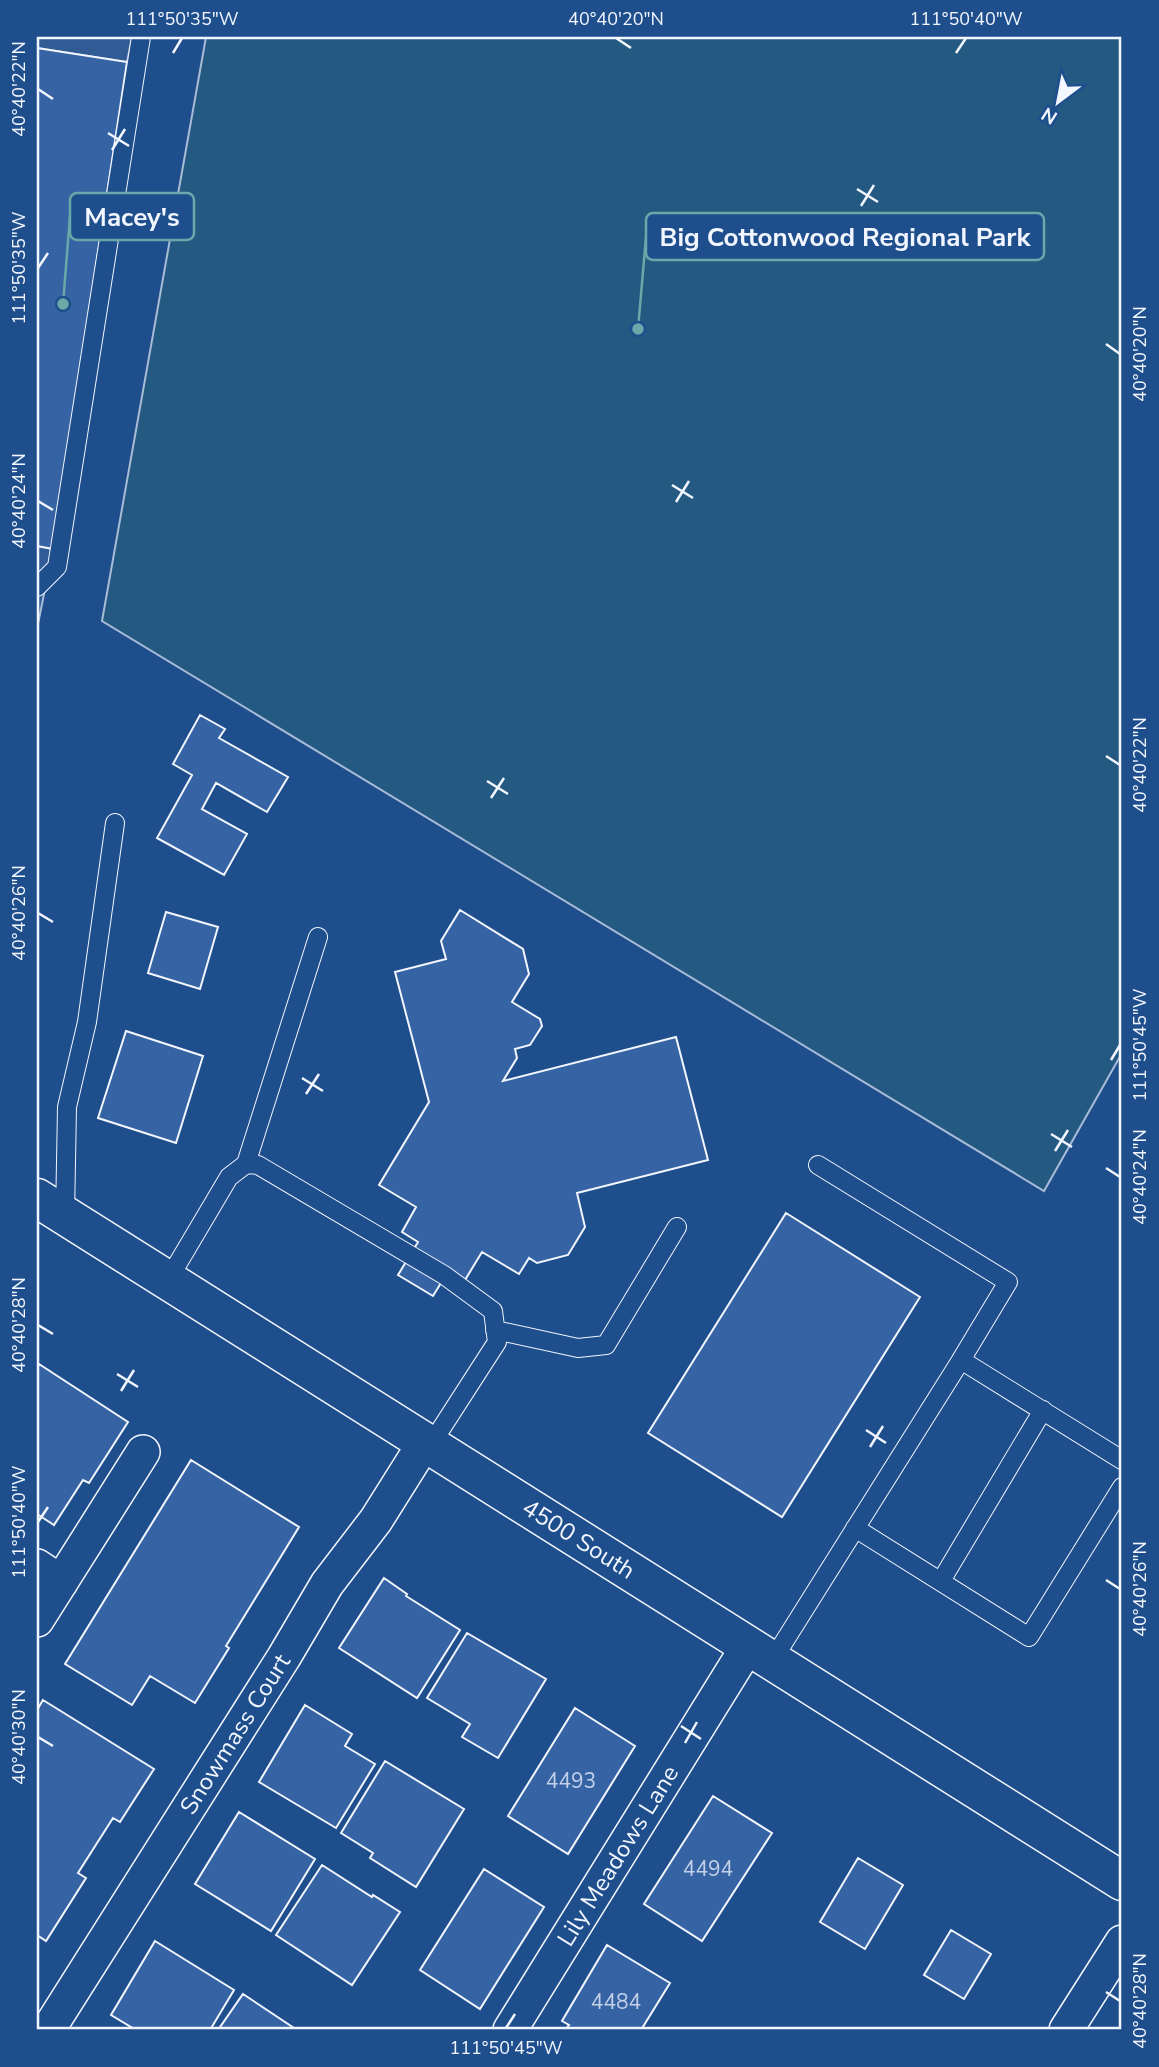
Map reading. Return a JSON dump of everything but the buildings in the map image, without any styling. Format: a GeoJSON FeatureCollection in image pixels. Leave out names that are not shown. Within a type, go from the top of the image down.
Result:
{"type":"FeatureCollection","features":[{"type":"Feature","properties":{"kind":"main road","name":"4500 South"},"geometry":{"type":"LineString","coordinates":[[51,1207],[1122,1881]]}},
{"type":"Feature","properties":{"kind":"street","name":"Snowmass Court"},"geometry":{"type":"LineString","coordinates":[[48,2030],[284,1657],[327,1584],[376,1520],[428,1444]]}},
{"type":"Feature","properties":{"kind":"street"},"geometry":{"type":"LineString","coordinates":[[37,1620],[49,1574],[143,1452]]}},
{"type":"Feature","properties":{"kind":"street","name":"Lily Meadows Lane"},"geometry":{"type":"LineString","coordinates":[[510,2030],[760,1654]]}},
{"type":"Feature","properties":{"kind":"street"},"geometry":{"type":"LineString","coordinates":[[1066,2030],[1122,1942]]}},
{"type":"Feature","properties":{"kind":"lane"},"geometry":{"type":"LineString","coordinates":[[37,587],[57,567],[141,37]]}},
{"type":"Feature","properties":{"kind":"lane"},"geometry":{"type":"LineString","coordinates":[[51,1207],[67,1107],[87,1022],[115,823]]}},
{"type":"Feature","properties":{"kind":"lane"},"geometry":{"type":"LineString","coordinates":[[168,1280],[229,1177],[246,1164],[318,937]]}},
{"type":"Feature","properties":{"kind":"lane"},"geometry":{"type":"LineString","coordinates":[[246,1164],[258,1165],[444,1275],[493,1311],[497,1342],[428,1444]]}},
{"type":"Feature","properties":{"kind":"lane"},"geometry":{"type":"LineString","coordinates":[[760,1654],[855,1528],[1008,1282],[818,1165]]}},
{"type":"Feature","properties":{"kind":"lane"},"geometry":{"type":"LineString","coordinates":[[495,1330],[578,1349],[606,1345],[677,1227]]}},
{"type":"Feature","properties":{"kind":"lane"},"geometry":{"type":"LineString","coordinates":[[961,1360],[1122,1460]]}},
{"type":"Feature","properties":{"kind":"lane"},"geometry":{"type":"LineString","coordinates":[[941,1581],[1042,1410]]}},
{"type":"Feature","properties":{"kind":"lane"},"geometry":{"type":"LineString","coordinates":[[855,1528],[1029,1637],[1122,1488]]}},
{"type":"Feature","properties":{"kind":"shaded area"},"geometry":{"type":"Polygon","coordinates":[[[37,37],[132,37],[127,62],[37,48],[37,37]]]}},
{"type":"Feature","properties":{"kind":"shaded area"},"geometry":{"type":"Polygon","coordinates":[[[206,37],[1122,37],[1122,1053],[1044,1191],[102,621],[206,37]]]}},
{"type":"Feature","properties":{"kind":"shaded area"},"geometry":{"type":"Polygon","coordinates":[[[37,546],[53,549],[37,629],[37,546]]]}},
{"type":"Feature","properties":{"kind":"place","name":"Macey's"},"geometry":{"type":"Point","coordinates":[63,304]}},
{"type":"Feature","properties":{"kind":"place","name":"Big Cottonwood Regional Park"},"geometry":{"type":"Point","coordinates":[638,329]}}]}
